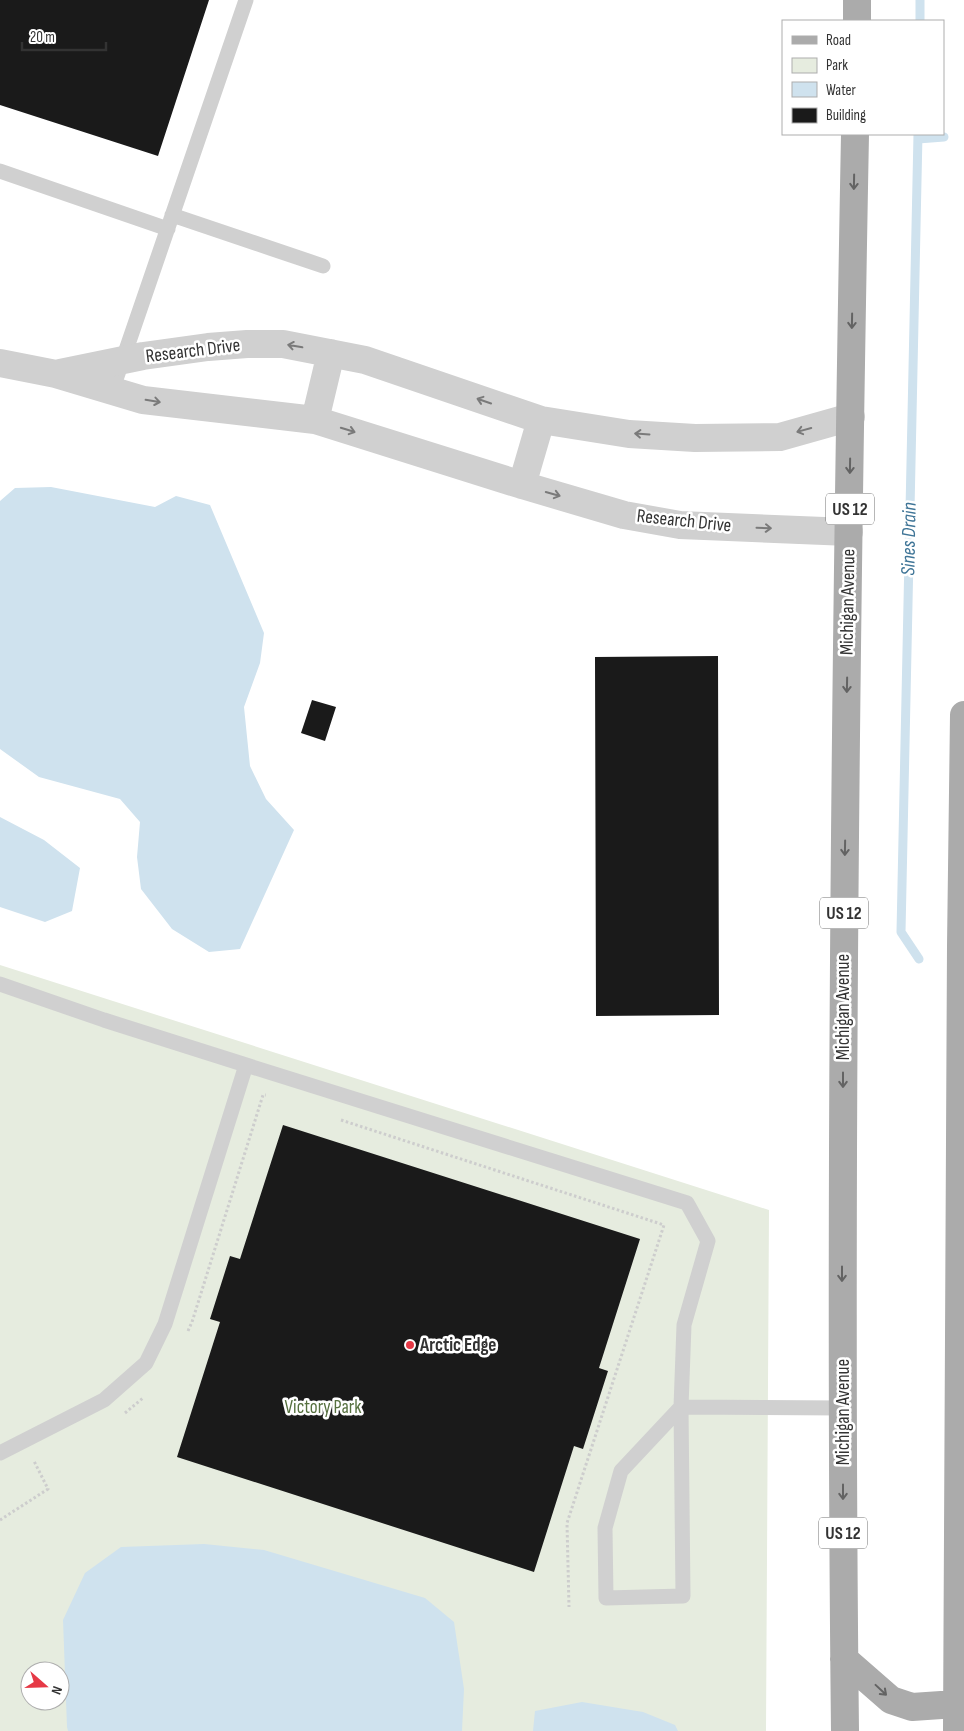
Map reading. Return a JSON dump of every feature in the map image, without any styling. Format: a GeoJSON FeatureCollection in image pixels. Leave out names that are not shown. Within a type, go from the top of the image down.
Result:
{"type":"FeatureCollection","features":[{"type":"Feature","properties":{"kind":"main road"},"geometry":{"type":"LineString","coordinates":[[856,20],[857,0]]}},
{"type":"Feature","properties":{"kind":"main road","name":"Michigan Avenue"},"geometry":{"type":"LineString","coordinates":[[845,1731],[842,1408],[843,963],[855,135]]}},
{"type":"Feature","properties":{"kind":"main road"},"geometry":{"type":"LineString","coordinates":[[957,1731],[964,715]]}},
{"type":"Feature","properties":{"kind":"main road"},"geometry":{"type":"LineString","coordinates":[[844,1659],[891,1700],[912,1707],[956,1704]]}},
{"type":"Feature","properties":{"kind":"street","name":"Research Drive"},"geometry":{"type":"LineString","coordinates":[[56,374],[199,349],[247,344],[283,344],[365,360],[541,420],[629,434],[694,438],[780,437],[851,417]]}},
{"type":"Feature","properties":{"kind":"street"},"geometry":{"type":"LineString","coordinates":[[316,420],[331,353]]}},
{"type":"Feature","properties":{"kind":"street","name":"Research Drive"},"geometry":{"type":"LineString","coordinates":[[0,363],[56,374],[143,400],[316,420],[624,515],[680,525],[849,532]]}},
{"type":"Feature","properties":{"kind":"street"},"geometry":{"type":"LineString","coordinates":[[522,485],[541,420]]}},
{"type":"Feature","properties":{"kind":"lane"},"geometry":{"type":"LineString","coordinates":[[112,391],[246,0]]}},
{"type":"Feature","properties":{"kind":"lane"},"geometry":{"type":"LineString","coordinates":[[0,171],[323,266]]}},
{"type":"Feature","properties":{"kind":"lane"},"geometry":{"type":"LineString","coordinates":[[0,984],[104,1020],[687,1203],[708,1241],[684,1325],[681,1407],[683,1596],[606,1598],[604,1528],[621,1471],[681,1407],[842,1408]]}},
{"type":"Feature","properties":{"kind":"lane"},"geometry":{"type":"LineString","coordinates":[[0,1453],[104,1400],[146,1363],[165,1324],[246,1065]]}},
{"type":"Feature","properties":{"kind":"path"},"geometry":{"type":"LineString","coordinates":[[184,1337],[192,1322],[263,1094],[272,1098]]}},
{"type":"Feature","properties":{"kind":"path"},"geometry":{"type":"LineString","coordinates":[[338,1119],[664,1226],[567,1523],[569,1607]]}},
{"type":"Feature","properties":{"kind":"path"},"geometry":{"type":"LineString","coordinates":[[119,1416],[128,1412],[147,1394]]}},
{"type":"Feature","properties":{"kind":"path"},"geometry":{"type":"LineString","coordinates":[[0,1520],[48,1489],[32,1458]]}},
{"type":"Feature","properties":{"kind":"green space","name":"Victory Park"},"geometry":{"type":"Polygon","coordinates":[[[0,965],[769,1210],[766,1731],[0,1731],[0,965]]]}},
{"type":"Feature","properties":{"kind":"water"},"geometry":{"type":"Polygon","coordinates":[[[51,487],[155,507],[176,496],[210,505],[264,633],[260,663],[244,707],[250,766],[266,799],[294,830],[240,949],[209,952],[172,929],[141,889],[137,857],[140,822],[120,799],[39,777],[0,749],[0,501],[15,488],[51,487]]]}},
{"type":"Feature","properties":{"kind":"water"},"geometry":{"type":"Polygon","coordinates":[[[0,817],[44,840],[80,868],[72,911],[45,922],[0,907],[0,817]]]}},
{"type":"Feature","properties":{"kind":"water"},"geometry":{"type":"Polygon","coordinates":[[[204,1544],[264,1550],[425,1598],[454,1622],[464,1689],[462,1731],[68,1731],[66,1711],[70,1711],[70,1661],[65,1661],[63,1620],[85,1573],[121,1547],[204,1544]]]}},
{"type":"Feature","properties":{"kind":"water"},"geometry":{"type":"Polygon","coordinates":[[[582,1702],[643,1712],[675,1725],[678,1731],[533,1731],[535,1711],[582,1702]]]}},
{"type":"Feature","properties":{"kind":"building"},"geometry":{"type":"Polygon","coordinates":[[[0,0],[209,0],[158,156],[0,105],[0,0]]]}},
{"type":"Feature","properties":{"kind":"building"},"geometry":{"type":"Polygon","coordinates":[[[718,656],[719,1015],[596,1016],[595,657],[718,656]]]}},
{"type":"Feature","properties":{"kind":"building"},"geometry":{"type":"Polygon","coordinates":[[[312,700],[336,707],[325,741],[301,733],[312,700]]]}},
{"type":"Feature","properties":{"kind":"building","name":"Arctic Edge"},"geometry":{"type":"Polygon","coordinates":[[[283,1125],[640,1239],[599,1368],[608,1371],[583,1449],[574,1446],[534,1572],[177,1457],[220,1322],[210,1319],[230,1256],[240,1259],[283,1125]]]}},
{"type":"Feature","properties":{"kind":"waterway"},"geometry":{"type":"LineString","coordinates":[[920,0],[920,20]]}},
{"type":"Feature","properties":{"kind":"waterway","name":"Sines Drain"},"geometry":{"type":"LineString","coordinates":[[918,135],[901,932],[919,959]]}},
{"type":"Feature","properties":{"kind":"waterway","name":"Sines Drain"},"geometry":{"type":"LineString","coordinates":[[918,139],[944,137]]}},
{"type":"Feature","properties":{"kind":"place","name":"Arctic Edge"},"geometry":{"type":"Point","coordinates":[410,1345]}}]}
